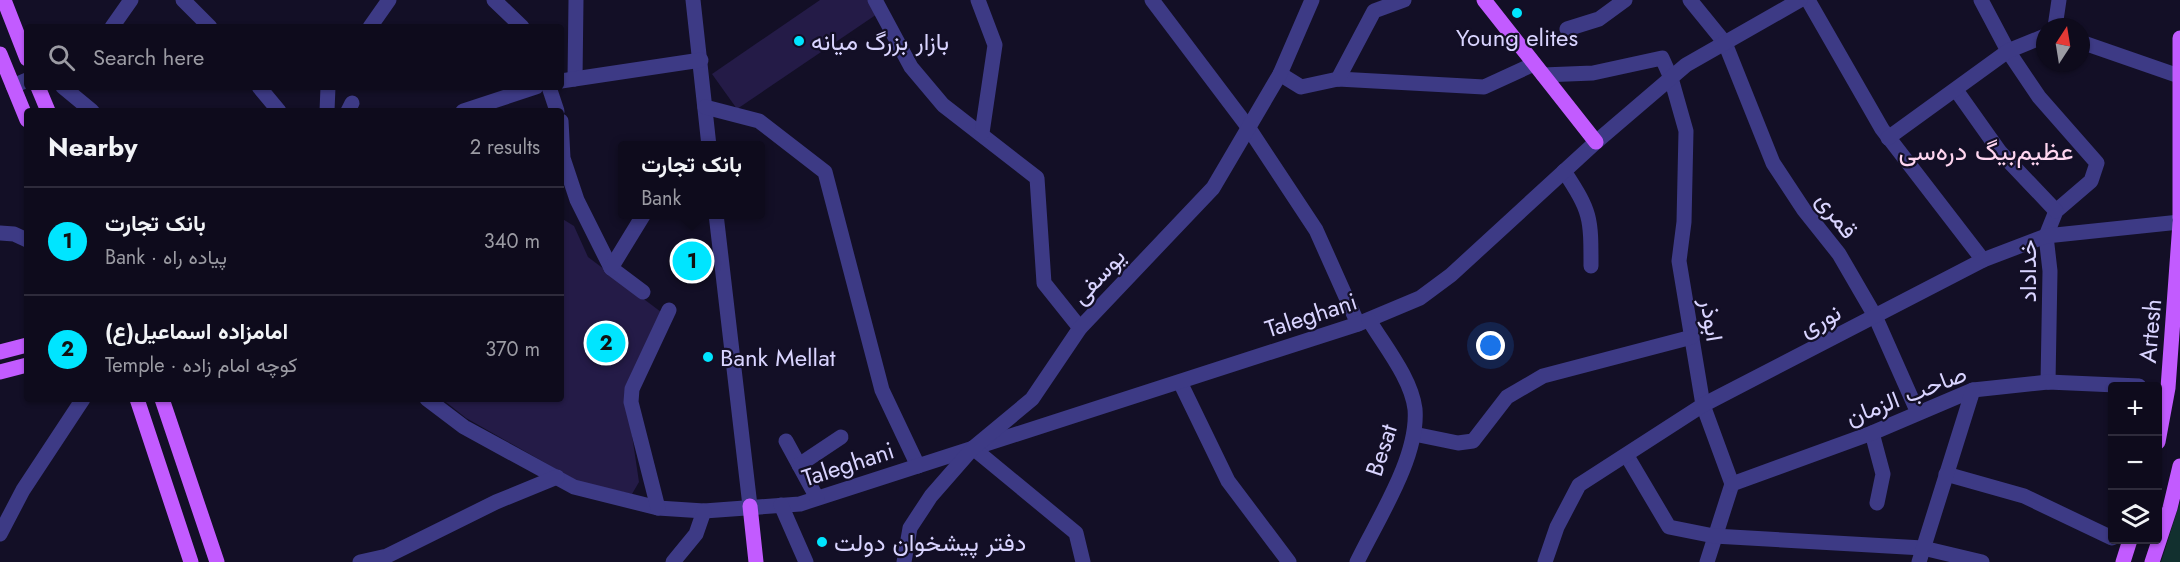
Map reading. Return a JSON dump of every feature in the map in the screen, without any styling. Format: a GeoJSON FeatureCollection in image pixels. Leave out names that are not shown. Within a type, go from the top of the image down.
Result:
{"type":"FeatureCollection","features":[{"type":"Feature","properties":{"kind":"main road"},"geometry":{"type":"LineString","coordinates":[[4,0],[24,51]]}},
{"type":"Feature","properties":{"kind":"main road"},"geometry":{"type":"LineString","coordinates":[[1484,0],[1596,142]]}},
{"type":"Feature","properties":{"kind":"main road","name":"Artesh"},"geometry":{"type":"LineString","coordinates":[[2158,436],[2180,221],[2180,38]]}},
{"type":"Feature","properties":{"kind":"main road"},"geometry":{"type":"LineString","coordinates":[[1,58],[20,83],[25,108]]}},
{"type":"Feature","properties":{"kind":"main road"},"geometry":{"type":"LineString","coordinates":[[39,90],[47,108]]}},
{"type":"Feature","properties":{"kind":"main road"},"geometry":{"type":"LineString","coordinates":[[0,352],[24,346]]}},
{"type":"Feature","properties":{"kind":"main road"},"geometry":{"type":"LineString","coordinates":[[0,372],[24,365]]}},
{"type":"Feature","properties":{"kind":"main road"},"geometry":{"type":"LineString","coordinates":[[137,402],[191,562]]}},
{"type":"Feature","properties":{"kind":"main road"},"geometry":{"type":"LineString","coordinates":[[163,402],[217,562]]}},
{"type":"Feature","properties":{"kind":"main road"},"geometry":{"type":"LineString","coordinates":[[2152,562],[2170,508],[2180,466]]}},
{"type":"Feature","properties":{"kind":"main road"},"geometry":{"type":"LineString","coordinates":[[750,506],[756,562]]}},
{"type":"Feature","properties":{"kind":"main road"},"geometry":{"type":"LineString","coordinates":[[2123,562],[2125,544]]}},
{"type":"Feature","properties":{"kind":"street"},"geometry":{"type":"LineString","coordinates":[[114,24],[131,0]]}},
{"type":"Feature","properties":{"kind":"street"},"geometry":{"type":"LineString","coordinates":[[183,0],[205,14]]}},
{"type":"Feature","properties":{"kind":"street"},"geometry":{"type":"LineString","coordinates":[[372,24],[388,0]]}},
{"type":"Feature","properties":{"kind":"street"},"geometry":{"type":"LineString","coordinates":[[494,0],[519,24]]}},
{"type":"Feature","properties":{"kind":"street"},"geometry":{"type":"LineString","coordinates":[[576,0],[568,80],[701,60]]}},
{"type":"Feature","properties":{"kind":"street"},"geometry":{"type":"LineString","coordinates":[[693,0],[708,141]]}},
{"type":"Feature","properties":{"kind":"street"},"geometry":{"type":"LineString","coordinates":[[875,0],[911,67],[943,105],[1037,178],[1044,283],[1080,328]]}},
{"type":"Feature","properties":{"kind":"street"},"geometry":{"type":"LineString","coordinates":[[978,0],[995,45],[982,134]]}},
{"type":"Feature","properties":{"kind":"street","name":"Besat"},"geometry":{"type":"LineString","coordinates":[[1152,0],[1248,127],[1316,230],[1364,322],[1406,382],[1415,408],[1414,434],[1406,461],[1357,562]]}},
{"type":"Feature","properties":{"kind":"street","name":"یوسفی"},"geometry":{"type":"LineString","coordinates":[[973,448],[1032,399],[1080,328],[1213,188],[1280,74],[1312,0]]}},
{"type":"Feature","properties":{"kind":"street"},"geometry":{"type":"LineString","coordinates":[[1338,79],[1374,11],[1404,0]]}},
{"type":"Feature","properties":{"kind":"street"},"geometry":{"type":"LineString","coordinates":[[1567,28],[1599,19],[1625,0]]}},
{"type":"Feature","properties":{"kind":"street","name":"قمری"},"geometry":{"type":"LineString","coordinates":[[1690,0],[1725,43],[1773,163],[1804,210],[1839,254],[1875,316],[1918,413]]}},
{"type":"Feature","properties":{"kind":"street","name":"Taleghani"},"geometry":{"type":"LineString","coordinates":[[431,402],[464,427],[574,487],[658,508],[704,511],[800,504],[1364,322],[1420,298],[1451,275],[1596,142],[1686,65],[1800,0]]}},
{"type":"Feature","properties":{"kind":"street"},"geometry":{"type":"LineString","coordinates":[[1808,0],[1888,138],[1983,260]]}},
{"type":"Feature","properties":{"kind":"street","name":"خداداد"},"geometry":{"type":"LineString","coordinates":[[1981,0],[2008,51],[2039,97],[2097,163],[2091,180],[2056,210],[2046,236],[2050,271],[2048,382]]}},
{"type":"Feature","properties":{"kind":"street"},"geometry":{"type":"LineString","coordinates":[[2056,18],[2059,0]]}},
{"type":"Feature","properties":{"kind":"street"},"geometry":{"type":"LineString","coordinates":[[1888,138],[2008,51],[2036,40]]}},
{"type":"Feature","properties":{"kind":"street"},"geometry":{"type":"LineString","coordinates":[[2090,45],[2179,76]]}},
{"type":"Feature","properties":{"kind":"street"},"geometry":{"type":"LineString","coordinates":[[1280,74],[1302,87],[1338,79],[1485,87],[1539,70],[1593,73],[1662,58],[1671,78]]}},
{"type":"Feature","properties":{"kind":"street","name":"ابوذر"},"geometry":{"type":"LineString","coordinates":[[1671,78],[1686,131],[1684,222],[1680,261],[1703,405],[1732,484]]}},
{"type":"Feature","properties":{"kind":"street"},"geometry":{"type":"LineString","coordinates":[[67,90],[88,108]]}},
{"type":"Feature","properties":{"kind":"street"},"geometry":{"type":"LineString","coordinates":[[262,90],[276,108]]}},
{"type":"Feature","properties":{"kind":"street"},"geometry":{"type":"LineString","coordinates":[[327,108],[328,90]]}},
{"type":"Feature","properties":{"kind":"street"},"geometry":{"type":"LineString","coordinates":[[473,108],[527,90]]}},
{"type":"Feature","properties":{"kind":"street"},"geometry":{"type":"LineString","coordinates":[[550,90],[556,108]]}},
{"type":"Feature","properties":{"kind":"street"},"geometry":{"type":"LineString","coordinates":[[1956,90],[2000,152],[2056,210]]}},
{"type":"Feature","properties":{"kind":"street"},"geometry":{"type":"LineString","coordinates":[[705,107],[759,121],[825,172],[882,390],[918,466]]}},
{"type":"Feature","properties":{"kind":"street"},"geometry":{"type":"LineString","coordinates":[[564,161],[577,200],[611,268],[643,292]]}},
{"type":"Feature","properties":{"kind":"street"},"geometry":{"type":"LineString","coordinates":[[1564,171],[1584,201],[1591,220],[1591,266]]}},
{"type":"Feature","properties":{"kind":"street"},"geometry":{"type":"LineString","coordinates":[[611,268],[641,219]]}},
{"type":"Feature","properties":{"kind":"street"},"geometry":{"type":"LineString","coordinates":[[717,219],[750,506]]}},
{"type":"Feature","properties":{"kind":"street","name":"نوری"},"geometry":{"type":"LineString","coordinates":[[1545,562],[1557,527],[1579,485],[1703,405],[1983,260],[2046,236],[2180,221]]}},
{"type":"Feature","properties":{"kind":"street"},"geometry":{"type":"LineString","coordinates":[[0,233],[14,234],[24,239]]}},
{"type":"Feature","properties":{"kind":"street"},"geometry":{"type":"LineString","coordinates":[[658,508],[631,402],[632,389],[669,310]]}},
{"type":"Feature","properties":{"kind":"street"},"geometry":{"type":"LineString","coordinates":[[1414,434],[1458,443],[1473,441],[1507,397],[1543,376],[1692,338]]}},
{"type":"Feature","properties":{"kind":"street"},"geometry":{"type":"LineString","coordinates":[[1180,382],[1228,481],[1289,562]]}},
{"type":"Feature","properties":{"kind":"street","name":"صاحب الزمان"},"geometry":{"type":"LineString","coordinates":[[1732,484],[1872,433],[1973,390],[2048,382],[2108,385]]}},
{"type":"Feature","properties":{"kind":"street"},"geometry":{"type":"LineString","coordinates":[[1921,555],[1973,390]]}},
{"type":"Feature","properties":{"kind":"street"},"geometry":{"type":"LineString","coordinates":[[0,534],[23,490],[80,402]]}},
{"type":"Feature","properties":{"kind":"street"},"geometry":{"type":"LineString","coordinates":[[1872,433],[1882,474],[1877,503]]}},
{"type":"Feature","properties":{"kind":"street"},"geometry":{"type":"LineString","coordinates":[[799,465],[841,437]]}},
{"type":"Feature","properties":{"kind":"street"},"geometry":{"type":"LineString","coordinates":[[786,441],[817,498]]}},
{"type":"Feature","properties":{"kind":"street"},"geometry":{"type":"LineString","coordinates":[[904,562],[910,528],[931,496],[973,448],[1076,533],[1083,562]]}},
{"type":"Feature","properties":{"kind":"street"},"geometry":{"type":"LineString","coordinates":[[1627,456],[1669,527],[1714,536],[1982,562]]}},
{"type":"Feature","properties":{"kind":"street"},"geometry":{"type":"LineString","coordinates":[[1946,474],[2024,496],[2108,536]]}},
{"type":"Feature","properties":{"kind":"street"},"geometry":{"type":"LineString","coordinates":[[360,562],[387,556],[496,502],[557,477]]}},
{"type":"Feature","properties":{"kind":"street"},"geometry":{"type":"LineString","coordinates":[[1707,562],[1732,484]]}},
{"type":"Feature","properties":{"kind":"street"},"geometry":{"type":"LineString","coordinates":[[781,505],[806,562]]}},
{"type":"Feature","properties":{"kind":"street"},"geometry":{"type":"LineString","coordinates":[[673,562],[696,534],[704,511]]}},
{"type":"Feature","properties":{"kind":"green space"},"geometry":{"type":"Polygon","coordinates":[[[2180,502],[2180,562],[2161,562],[2180,502]]]}},
{"type":"Feature","properties":{"kind":"building","name":"بازار بزرگ میانه"},"geometry":{"type":"Polygon","coordinates":[[[820,0],[882,0],[886,8],[737,109],[712,74],[820,0]]]}},
{"type":"Feature","properties":{"kind":"building"},"geometry":{"type":"Polygon","coordinates":[[[564,220],[574,226],[588,257],[665,315],[626,395],[639,482],[632,494],[579,482],[466,418],[446,402],[564,402],[564,220]]]}},
{"type":"Feature","properties":{"kind":"place","name":"Young elites"},"geometry":{"type":"Point","coordinates":[1517,13]}},
{"type":"Feature","properties":{"kind":"place","name":"بازار بزرگ میانه"},"geometry":{"type":"Point","coordinates":[799,41]}},
{"type":"Feature","properties":{"kind":"place","name":"بانک تجارت"},"geometry":{"type":"Point","coordinates":[692,261]}},
{"type":"Feature","properties":{"kind":"place","name":"امامزاده اسماعیل(ع)"},"geometry":{"type":"Point","coordinates":[606,343]}},
{"type":"Feature","properties":{"kind":"place","name":"Bank Mellat"},"geometry":{"type":"Point","coordinates":[708,357]}},
{"type":"Feature","properties":{"kind":"place","name":"دفتر پیشخوان دولت"},"geometry":{"type":"Point","coordinates":[822,542]}},
{"type":"Feature","properties":{"kind":"district","name":"عظیم‌بیگ دره‌سی"},"geometry":{"type":"Point","coordinates":[1986,151]}}]}
